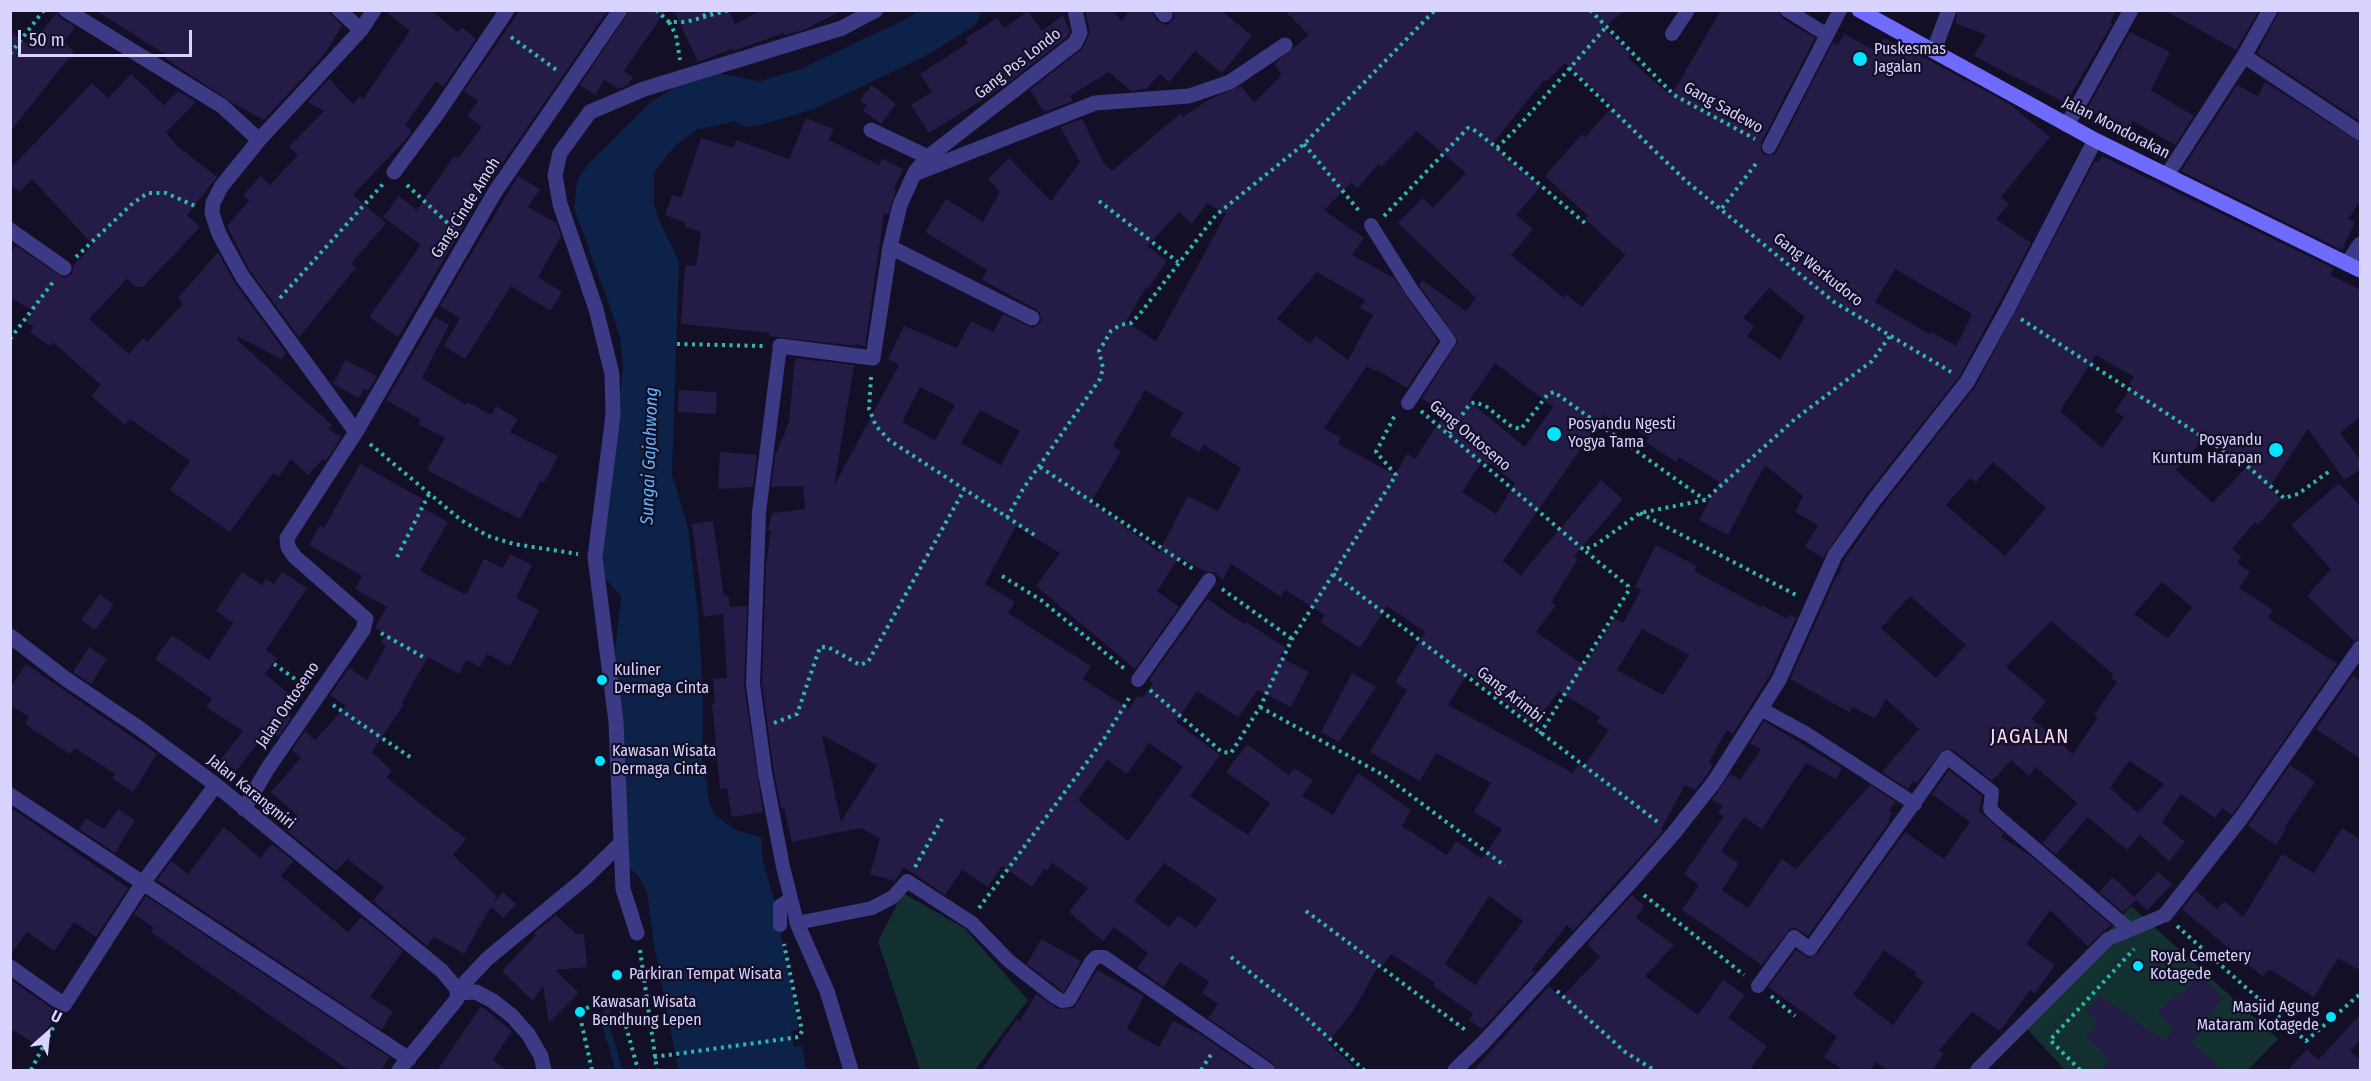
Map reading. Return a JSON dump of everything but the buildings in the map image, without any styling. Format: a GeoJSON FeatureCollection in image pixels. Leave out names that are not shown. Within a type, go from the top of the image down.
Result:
{"type":"FeatureCollection","features":[{"type":"Feature","properties":{"kind":"street"},"geometry":{"type":"LineString","coordinates":[[66,10],[222,106],[259,140]]}},
{"type":"Feature","properties":{"kind":"street"},"geometry":{"type":"LineString","coordinates":[[339,10],[361,30]]}},
{"type":"Feature","properties":{"kind":"street"},"geometry":{"type":"LineString","coordinates":[[356,432],[242,276],[219,234],[212,213],[213,203],[221,187],[259,140],[361,30],[374,10]]}},
{"type":"Feature","properties":{"kind":"street"},"geometry":{"type":"LineString","coordinates":[[394,172],[437,114],[507,10]]}},
{"type":"Feature","properties":{"kind":"street","name":"Gang Cinde Amoh"},"geometry":{"type":"LineString","coordinates":[[365,624],[364,615],[294,555],[288,547],[287,538],[356,432],[465,240],[620,10]]}},
{"type":"Feature","properties":{"kind":"street"},"geometry":{"type":"LineString","coordinates":[[637,933],[622,889],[619,845],[621,796],[616,722],[595,557],[613,415],[612,374],[596,309],[560,204],[555,175],[560,153],[590,112],[644,89],[842,28],[876,10]]}},
{"type":"Feature","properties":{"kind":"street","name":"Gang Pos Londo"},"geometry":{"type":"LineString","coordinates":[[873,358],[890,247],[900,205],[914,174],[927,157],[1075,43],[1080,33],[1075,10]]}},
{"type":"Feature","properties":{"kind":"street","name":"Jalan Mondorakan"},"geometry":{"type":"LineString","coordinates":[[1859,10],[2095,140],[2354,267]]}},
{"type":"Feature","properties":{"kind":"street"},"geometry":{"type":"LineString","coordinates":[[1934,50],[1949,10]]}},
{"type":"Feature","properties":{"kind":"street"},"geometry":{"type":"LineString","coordinates":[[2067,124],[2130,10]]}},
{"type":"Feature","properties":{"kind":"street"},"geometry":{"type":"LineString","coordinates":[[2167,175],[2244,56],[2270,10]]}},
{"type":"Feature","properties":{"kind":"street"},"geometry":{"type":"LineString","coordinates":[[914,174],[1095,103],[1189,96],[1230,82],[1285,45]]}},
{"type":"Feature","properties":{"kind":"street"},"geometry":{"type":"LineString","coordinates":[[2244,56],[2361,133]]}},
{"type":"Feature","properties":{"kind":"street"},"geometry":{"type":"LineString","coordinates":[[871,130],[927,157]]}},
{"type":"Feature","properties":{"kind":"street"},"geometry":{"type":"LineString","coordinates":[[1455,1071],[1629,884],[1714,782],[1779,680],[1835,555],[1875,499],[1967,382],[2095,140]]}},
{"type":"Feature","properties":{"kind":"street"},"geometry":{"type":"LineString","coordinates":[[10,230],[64,268]]}},
{"type":"Feature","properties":{"kind":"street"},"geometry":{"type":"LineString","coordinates":[[2354,267],[2361,244]]}},
{"type":"Feature","properties":{"kind":"street"},"geometry":{"type":"LineString","coordinates":[[890,247],[1032,318]]}},
{"type":"Feature","properties":{"kind":"street"},"geometry":{"type":"LineString","coordinates":[[780,346],[873,358]]}},
{"type":"Feature","properties":{"kind":"street","name":"Jalan Ontoseno"},"geometry":{"type":"LineString","coordinates":[[244,809],[267,768],[365,624]]}},
{"type":"Feature","properties":{"kind":"street","name":"Jalan Karangmiri"},"geometry":{"type":"LineString","coordinates":[[10,636],[66,679],[139,728],[216,785],[442,971],[458,992]]}},
{"type":"Feature","properties":{"kind":"street"},"geometry":{"type":"LineString","coordinates":[[2165,915],[2242,817],[2361,648]]}},
{"type":"Feature","properties":{"kind":"street"},"geometry":{"type":"LineString","coordinates":[[10,967],[64,1005],[142,884],[216,785]]}},
{"type":"Feature","properties":{"kind":"street"},"geometry":{"type":"LineString","coordinates":[[10,795],[404,1065],[457,999],[458,992],[487,959],[584,879],[619,845]]}},
{"type":"Feature","properties":{"kind":"street"},"geometry":{"type":"LineString","coordinates":[[802,922],[852,1071]]}},
{"type":"Feature","properties":{"kind":"street"},"geometry":{"type":"LineString","coordinates":[[458,992],[476,992],[494,1001],[512,1016],[528,1034],[540,1056],[544,1071]]}},
{"type":"Feature","properties":{"kind":"lane"},"geometry":{"type":"LineString","coordinates":[[1672,34],[1688,10]]}},
{"type":"Feature","properties":{"kind":"lane"},"geometry":{"type":"LineString","coordinates":[[1787,10],[1827,35]]}},
{"type":"Feature","properties":{"kind":"lane"},"geometry":{"type":"LineString","coordinates":[[1769,147],[1840,10]]}},
{"type":"Feature","properties":{"kind":"lane"},"geometry":{"type":"LineString","coordinates":[[1371,225],[1411,289],[1449,342],[1408,403]]}},
{"type":"Feature","properties":{"kind":"lane"},"geometry":{"type":"LineString","coordinates":[[780,346],[759,512],[753,684],[765,773],[790,899],[802,922],[872,908],[893,897],[907,881],[972,922],[1009,961],[1062,1001],[1069,1000],[1073,996],[1091,962],[1096,957],[1104,957],[1268,1071]]}},
{"type":"Feature","properties":{"kind":"lane"},"geometry":{"type":"LineString","coordinates":[[1138,680],[1209,580]]}},
{"type":"Feature","properties":{"kind":"lane"},"geometry":{"type":"LineString","coordinates":[[1761,709],[1807,734],[1915,804]]}},
{"type":"Feature","properties":{"kind":"lane"},"geometry":{"type":"LineString","coordinates":[[1758,986],[1794,937],[1810,949],[1947,757],[1992,792],[1990,809],[1996,815],[2129,929]]}},
{"type":"Feature","properties":{"kind":"lane"},"geometry":{"type":"LineString","coordinates":[[780,925],[780,906],[790,899]]}},
{"type":"Feature","properties":{"kind":"lane"},"geometry":{"type":"LineString","coordinates":[[1977,1071],[2108,939],[2165,915]]}},
{"type":"Feature","properties":{"kind":"path"},"geometry":{"type":"LineString","coordinates":[[10,54],[44,10]]}},
{"type":"Feature","properties":{"kind":"path"},"geometry":{"type":"LineString","coordinates":[[656,10],[669,22],[676,35],[683,78]]}},
{"type":"Feature","properties":{"kind":"path"},"geometry":{"type":"LineString","coordinates":[[700,18],[712,10]]}},
{"type":"Feature","properties":{"kind":"path"},"geometry":{"type":"LineString","coordinates":[[669,22],[686,22],[729,10]]}},
{"type":"Feature","properties":{"kind":"path"},"geometry":{"type":"LineString","coordinates":[[1007,518],[1100,379],[1103,368],[1099,351],[1111,331],[1120,325],[1131,323],[1139,315],[1216,215],[1304,144],[1435,10]]}},
{"type":"Feature","properties":{"kind":"path","name":"Gang Sadewo"},"geometry":{"type":"LineString","coordinates":[[1590,10],[1674,95],[1769,147]]}},
{"type":"Feature","properties":{"kind":"path"},"geometry":{"type":"LineString","coordinates":[[496,26],[571,80]]}},
{"type":"Feature","properties":{"kind":"path"},"geometry":{"type":"LineString","coordinates":[[1497,148],[1518,128],[1606,27]]}},
{"type":"Feature","properties":{"kind":"path","name":"Gang Werkudoro"},"geometry":{"type":"LineString","coordinates":[[1569,68],[1669,166],[1834,302],[1967,382]]}},
{"type":"Feature","properties":{"kind":"path"},"geometry":{"type":"LineString","coordinates":[[1304,144],[1374,226],[1468,128],[1473,129],[1587,225]]}},
{"type":"Feature","properties":{"kind":"path"},"geometry":{"type":"LineString","coordinates":[[1722,208],[1769,147]]}},
{"type":"Feature","properties":{"kind":"path"},"geometry":{"type":"LineString","coordinates":[[267,312],[394,172],[465,240]]}},
{"type":"Feature","properties":{"kind":"path"},"geometry":{"type":"LineString","coordinates":[[10,339],[64,268],[133,203],[148,193],[166,193],[212,213]]}},
{"type":"Feature","properties":{"kind":"path"},"geometry":{"type":"LineString","coordinates":[[1099,201],[1178,262]]}},
{"type":"Feature","properties":{"kind":"path"},"geometry":{"type":"LineString","coordinates":[[2007,310],[2246,465],[2284,498],[2298,494],[2331,470]]}},
{"type":"Feature","properties":{"kind":"path"},"geometry":{"type":"LineString","coordinates":[[1584,550],[1597,544],[1640,513],[1705,500],[1795,419],[1872,361],[1890,336]]}},
{"type":"Feature","properties":{"kind":"path"},"geometry":{"type":"LineString","coordinates":[[677,344],[780,346]]}},
{"type":"Feature","properties":{"kind":"path"},"geometry":{"type":"LineString","coordinates":[[873,358],[869,409],[876,426],[889,440],[1036,536]]}},
{"type":"Feature","properties":{"kind":"path"},"geometry":{"type":"LineString","coordinates":[[1449,433],[1470,404],[1475,402],[1487,407],[1512,427],[1521,429],[1548,394],[1554,392],[1705,500]]}},
{"type":"Feature","properties":{"kind":"path","name":"Gang Ontoseno"},"geometry":{"type":"LineString","coordinates":[[1333,574],[1396,475],[1379,457],[1376,448],[1400,406],[1408,403],[1449,433],[1628,586],[1629,590],[1540,734]]}},
{"type":"Feature","properties":{"kind":"path"},"geometry":{"type":"LineString","coordinates":[[356,432],[460,520],[488,536],[513,544],[595,557]]}},
{"type":"Feature","properties":{"kind":"path"},"geometry":{"type":"LineString","coordinates":[[1040,467],[1209,580],[1292,639]]}},
{"type":"Feature","properties":{"kind":"path"},"geometry":{"type":"LineString","coordinates":[[759,727],[790,719],[797,714],[820,647],[828,647],[860,665],[868,662],[964,490]]}},
{"type":"Feature","properties":{"kind":"path"},"geometry":{"type":"LineString","coordinates":[[397,556],[429,494]]}},
{"type":"Feature","properties":{"kind":"path"},"geometry":{"type":"LineString","coordinates":[[1640,513],[1812,603]]}},
{"type":"Feature","properties":{"kind":"path"},"geometry":{"type":"LineString","coordinates":[[1002,576],[1041,600],[1226,754],[1231,753],[1260,707],[1292,639],[1333,574]]}},
{"type":"Feature","properties":{"kind":"path","name":"Gang Arimbi"},"geometry":{"type":"LineString","coordinates":[[1333,574],[1673,834]]}},
{"type":"Feature","properties":{"kind":"path"},"geometry":{"type":"LineString","coordinates":[[365,624],[425,658]]}},
{"type":"Feature","properties":{"kind":"path"},"geometry":{"type":"LineString","coordinates":[[274,664],[413,759]]}},
{"type":"Feature","properties":{"kind":"path"},"geometry":{"type":"LineString","coordinates":[[972,922],[985,896],[1119,717],[1138,680]]}},
{"type":"Feature","properties":{"kind":"path"},"geometry":{"type":"LineString","coordinates":[[1260,707],[1385,776],[1504,866]]}},
{"type":"Feature","properties":{"kind":"path"},"geometry":{"type":"LineString","coordinates":[[907,881],[942,819]]}},
{"type":"Feature","properties":{"kind":"path"},"geometry":{"type":"LineString","coordinates":[[1629,884],[1795,1016]]}},
{"type":"Feature","properties":{"kind":"path"},"geometry":{"type":"LineString","coordinates":[[1306,911],[1483,1043]]}},
{"type":"Feature","properties":{"kind":"path"},"geometry":{"type":"LineString","coordinates":[[2165,915],[2306,1041],[2361,994]]}},
{"type":"Feature","properties":{"kind":"path"},"geometry":{"type":"LineString","coordinates":[[654,1057],[682,1055],[799,1037],[802,1031],[780,925]]}},
{"type":"Feature","properties":{"kind":"path"},"geometry":{"type":"LineString","coordinates":[[637,933],[649,998],[657,1071]]}},
{"type":"Feature","properties":{"kind":"path"},"geometry":{"type":"LineString","coordinates":[[2080,1071],[2050,1040],[2142,940]]}},
{"type":"Feature","properties":{"kind":"path"},"geometry":{"type":"LineString","coordinates":[[1231,957],[1300,1012],[1364,1071]]}},
{"type":"Feature","properties":{"kind":"path"},"geometry":{"type":"LineString","coordinates":[[1543,978],[1624,1052],[1654,1070]]}},
{"type":"Feature","properties":{"kind":"path"},"geometry":{"type":"LineString","coordinates":[[592,1071],[578,1014],[591,1006],[649,998]]}},
{"type":"Feature","properties":{"kind":"path"},"geometry":{"type":"LineString","coordinates":[[618,1004],[638,1071]]}},
{"type":"Feature","properties":{"kind":"path"},"geometry":{"type":"LineString","coordinates":[[31,1071],[64,1005]]}},
{"type":"Feature","properties":{"kind":"green space"},"geometry":{"type":"Polygon","coordinates":[[[903,893],[964,928],[1028,1000],[975,1070],[920,1070],[878,941],[903,893]]]}},
{"type":"Feature","properties":{"kind":"green space","name":"Royal Cemetery Kotagede"},"geometry":{"type":"Polygon","coordinates":[[[2131,906],[2278,1039],[2248,1070],[2065,1070],[2024,1026],[2131,906]]]}},
{"type":"Feature","properties":{"kind":"water"},"geometry":{"type":"Polygon","coordinates":[[[717,73],[805,90],[728,123],[696,130],[674,147],[654,172],[654,204],[679,261],[672,475],[688,528],[698,613],[703,696],[702,772],[707,781],[708,798],[714,814],[734,829],[762,838],[762,858],[775,903],[799,1029],[791,1031],[794,1047],[802,1046],[806,1070],[679,1070],[676,1059],[683,1055],[675,1054],[654,944],[647,892],[639,877],[626,865],[615,651],[621,596],[603,577],[601,562],[623,367],[620,338],[574,208],[577,181],[588,164],[651,102],[686,80],[717,73]]]}},
{"type":"Feature","properties":{"kind":"waterway","name":"Sungai Gajahwong"},"geometry":{"type":"LineString","coordinates":[[749,106],[805,90],[915,38],[960,10]]}},
{"type":"Feature","properties":{"kind":"waterway"},"geometry":{"type":"LineString","coordinates":[[607,1000],[607,1029],[619,1070]]}},
{"type":"Feature","properties":{"kind":"place","name":"Puskesmas Jagalan"},"geometry":{"type":"Point","coordinates":[1860,59]}},
{"type":"Feature","properties":{"kind":"place","name":"Posyandu Ngesti Yogya Tama"},"geometry":{"type":"Point","coordinates":[1554,434]}},
{"type":"Feature","properties":{"kind":"place","name":"Posyandu Kuntum Harapan"},"geometry":{"type":"Point","coordinates":[2276,450]}},
{"type":"Feature","properties":{"kind":"place","name":"Kuliner Dermaga Cinta"},"geometry":{"type":"Point","coordinates":[602,680]}},
{"type":"Feature","properties":{"kind":"place","name":"Kawasan Wisata Dermaga Cinta"},"geometry":{"type":"Point","coordinates":[600,761]}},
{"type":"Feature","properties":{"kind":"place","name":"Royal Cemetery Kotagede"},"geometry":{"type":"Point","coordinates":[2138,966]}},
{"type":"Feature","properties":{"kind":"place","name":"Parkiran Tempat Wisata"},"geometry":{"type":"Point","coordinates":[617,975]}},
{"type":"Feature","properties":{"kind":"place","name":"Kawasan Wisata Bendhung Lepen"},"geometry":{"type":"Point","coordinates":[580,1012]}},
{"type":"Feature","properties":{"kind":"place","name":"Masjid Agung Mataram Kotagede"},"geometry":{"type":"Point","coordinates":[2331,1017]}},
{"type":"Feature","properties":{"kind":"district","name":"JAGALAN"},"geometry":{"type":"Point","coordinates":[2030,737]}}]}
